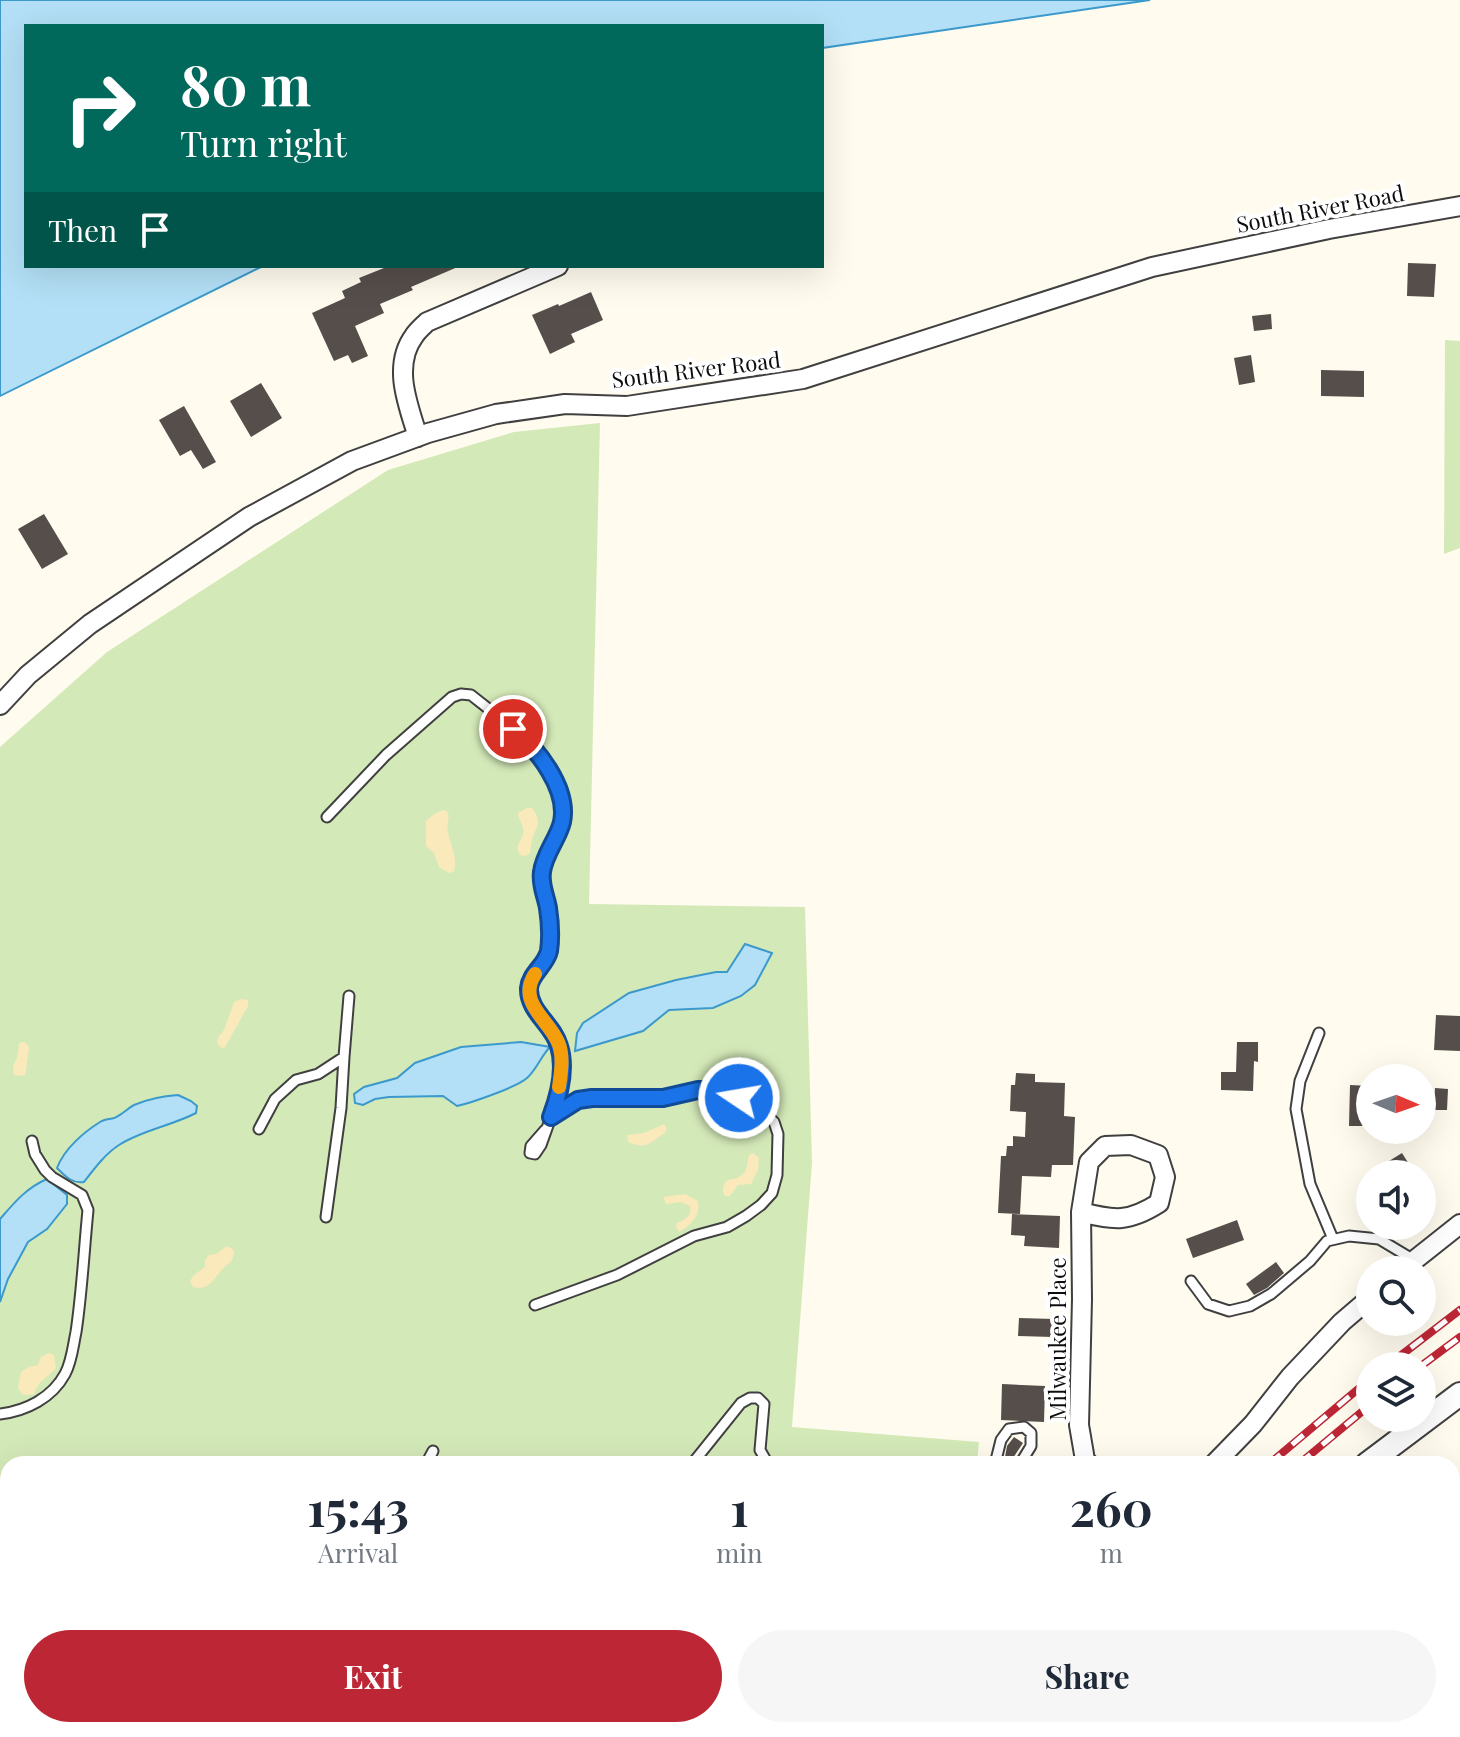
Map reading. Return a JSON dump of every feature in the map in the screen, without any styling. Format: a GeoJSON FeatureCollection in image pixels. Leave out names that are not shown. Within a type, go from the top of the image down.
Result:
{"type":"FeatureCollection","features":[{"type":"Feature","properties":{"kind":"street","name":"South River Road"},"geometry":{"type":"LineString","coordinates":[[0,705],[28,675],[90,624],[249,517],[352,461],[418,437],[510,412],[565,404],[627,406],[803,379],[1152,267],[1329,229],[1460,206]]}},
{"type":"Feature","properties":{"kind":"street"},"geometry":{"type":"LineString","coordinates":[[418,437],[404,387],[403,357],[413,336],[427,322],[553,268]]}},
{"type":"Feature","properties":{"kind":"street"},"geometry":{"type":"LineString","coordinates":[[1131,1145],[1158,1155],[1165,1177],[1159,1203],[1139,1215],[1109,1219],[1081,1212],[1089,1162],[1105,1146],[1131,1145]]}},
{"type":"Feature","properties":{"kind":"street","name":"Milwaukee Place"},"geometry":{"type":"LineString","coordinates":[[1081,1212],[1079,1425],[1084,1456]]}},
{"type":"Feature","properties":{"kind":"street"},"geometry":{"type":"LineString","coordinates":[[1419,1256],[1460,1224]]}},
{"type":"Feature","properties":{"kind":"street"},"geometry":{"type":"LineString","coordinates":[[1222,1456],[1253,1424],[1290,1377],[1356,1310]]}},
{"type":"Feature","properties":{"kind":"street"},"geometry":{"type":"LineString","coordinates":[[1378,1456],[1460,1394]]}},
{"type":"Feature","properties":{"kind":"lane"},"geometry":{"type":"LineString","coordinates":[[327,817],[386,755],[452,697],[471,695],[527,739],[559,787],[563,820],[542,872],[550,933],[549,953],[529,984],[530,1002],[559,1045],[561,1062],[557,1101],[545,1130]]}},
{"type":"Feature","properties":{"kind":"lane"},"geometry":{"type":"LineString","coordinates":[[326,1217],[341,1108],[349,996]]}},
{"type":"Feature","properties":{"kind":"lane"},"geometry":{"type":"LineString","coordinates":[[1319,1033],[1300,1081],[1296,1109],[1310,1184],[1333,1239]]}},
{"type":"Feature","properties":{"kind":"lane"},"geometry":{"type":"LineString","coordinates":[[259,1129],[275,1099],[296,1080],[318,1074],[344,1057]]}},
{"type":"Feature","properties":{"kind":"lane"},"geometry":{"type":"LineString","coordinates":[[535,1305],[617,1275],[694,1236],[727,1227],[761,1205],[772,1193],[777,1175],[778,1134],[774,1122],[755,1103],[718,1090],[698,1090],[663,1098],[578,1100],[551,1117]]}},
{"type":"Feature","properties":{"kind":"lane"},"geometry":{"type":"LineString","coordinates":[[0,1414],[23,1410],[38,1402],[65,1375],[79,1315],[88,1210],[82,1195],[45,1170],[35,1154],[32,1141]]}},
{"type":"Feature","properties":{"kind":"lane"},"geometry":{"type":"LineString","coordinates":[[1191,1281],[1208,1304],[1229,1311],[1250,1306],[1271,1294],[1310,1261],[1327,1241],[1333,1239],[1349,1236],[1379,1239],[1398,1256]]}},
{"type":"Feature","properties":{"kind":"lane"},"geometry":{"type":"LineString","coordinates":[[698,1456],[741,1403],[750,1398],[758,1398],[764,1404],[760,1450],[763,1456]]}},
{"type":"Feature","properties":{"kind":"lane"},"geometry":{"type":"LineString","coordinates":[[997,1456],[1001,1440],[1009,1429],[1024,1427],[1031,1433],[1031,1446],[1025,1456]]}},
{"type":"Feature","properties":{"kind":"lane"},"geometry":{"type":"LineString","coordinates":[[430,1456],[433,1451]]}},
{"type":"Feature","properties":{"kind":"green space"},"geometry":{"type":"Polygon","coordinates":[[[1445,340],[1460,341],[1460,548],[1444,554],[1445,340]]]}},
{"type":"Feature","properties":{"kind":"green space"},"geometry":{"type":"Polygon","coordinates":[[[600,423],[589,904],[805,907],[812,1163],[792,1427],[979,1442],[978,1456],[0,1456],[0,747],[107,652],[388,470],[514,432],[600,423]]]}},
{"type":"Feature","properties":{"kind":"sand"},"geometry":{"type":"Polygon","coordinates":[[[532,808],[538,821],[530,853],[526,856],[520,855],[517,848],[523,836],[518,813],[532,808]]]}},
{"type":"Feature","properties":{"kind":"sand"},"geometry":{"type":"Polygon","coordinates":[[[443,810],[448,812],[448,829],[455,861],[454,871],[449,873],[439,867],[434,853],[426,846],[426,821],[443,810]]]}},
{"type":"Feature","properties":{"kind":"sand"},"geometry":{"type":"Polygon","coordinates":[[[248,1000],[248,1006],[224,1049],[217,1042],[219,1036],[234,1002],[248,1000]]]}},
{"type":"Feature","properties":{"kind":"sand"},"geometry":{"type":"Polygon","coordinates":[[[21,1042],[29,1047],[25,1075],[18,1076],[14,1075],[13,1066],[21,1042]]]}},
{"type":"Feature","properties":{"kind":"sand"},"geometry":{"type":"Polygon","coordinates":[[[664,1124],[667,1129],[665,1133],[648,1144],[628,1142],[627,1135],[644,1133],[664,1124]]]}},
{"type":"Feature","properties":{"kind":"sand"},"geometry":{"type":"Polygon","coordinates":[[[753,1153],[759,1158],[758,1170],[751,1184],[738,1185],[730,1196],[725,1196],[725,1183],[744,1173],[749,1155],[753,1153]]]}},
{"type":"Feature","properties":{"kind":"sand"},"geometry":{"type":"Polygon","coordinates":[[[685,1194],[698,1201],[698,1211],[691,1223],[679,1232],[677,1223],[687,1217],[690,1206],[681,1202],[666,1204],[663,1197],[685,1194]]]}},
{"type":"Feature","properties":{"kind":"sand"},"geometry":{"type":"Polygon","coordinates":[[[227,1246],[234,1250],[231,1261],[209,1285],[193,1287],[190,1281],[205,1267],[209,1255],[227,1246]]]}},
{"type":"Feature","properties":{"kind":"sand"},"geometry":{"type":"Polygon","coordinates":[[[49,1353],[54,1355],[56,1368],[41,1382],[34,1394],[23,1395],[18,1388],[21,1372],[38,1365],[41,1357],[49,1353]]]}},
{"type":"Feature","properties":{"kind":"water"},"geometry":{"type":"Polygon","coordinates":[[[0,0],[1150,0],[824,48],[824,24],[24,24],[24,268],[259,268],[0,396],[0,0]]]}},
{"type":"Feature","properties":{"kind":"water"},"geometry":{"type":"Polygon","coordinates":[[[745,944],[772,953],[755,985],[741,996],[713,1008],[669,1010],[643,1031],[575,1051],[577,1033],[583,1023],[629,993],[676,980],[727,972],[745,944]]]}},
{"type":"Feature","properties":{"kind":"water"},"geometry":{"type":"Polygon","coordinates":[[[521,1042],[550,1047],[527,1078],[494,1094],[457,1106],[443,1096],[389,1097],[363,1105],[355,1103],[354,1094],[364,1087],[397,1078],[415,1063],[461,1047],[521,1042]]]}},
{"type":"Feature","properties":{"kind":"water"},"geometry":{"type":"Polygon","coordinates":[[[178,1095],[197,1106],[196,1113],[119,1145],[104,1157],[84,1182],[72,1181],[57,1168],[75,1142],[100,1122],[116,1117],[139,1103],[178,1095]]]}},
{"type":"Feature","properties":{"kind":"water"},"geometry":{"type":"Polygon","coordinates":[[[47,1179],[67,1195],[67,1204],[47,1229],[28,1242],[8,1279],[0,1302],[0,1219],[27,1191],[47,1179]]]}},
{"type":"Feature","properties":{"kind":"building"},"geometry":{"type":"Polygon","coordinates":[[[1408,263],[1436,264],[1434,297],[1407,296],[1408,263]]]}},
{"type":"Feature","properties":{"kind":"building"},"geometry":{"type":"Polygon","coordinates":[[[384,268],[455,268],[380,304],[384,313],[355,326],[368,356],[352,363],[348,355],[334,361],[312,313],[345,298],[342,291],[361,282],[359,278],[384,268]]]}},
{"type":"Feature","properties":{"kind":"building"},"geometry":{"type":"Polygon","coordinates":[[[591,292],[603,320],[571,334],[575,342],[550,354],[532,315],[591,292]]]}},
{"type":"Feature","properties":{"kind":"building"},"geometry":{"type":"Polygon","coordinates":[[[1271,314],[1272,329],[1254,331],[1252,316],[1271,314]]]}},
{"type":"Feature","properties":{"kind":"building"},"geometry":{"type":"Polygon","coordinates":[[[1251,355],[1255,382],[1239,385],[1234,358],[1251,355]]]}},
{"type":"Feature","properties":{"kind":"building"},"geometry":{"type":"Polygon","coordinates":[[[1321,370],[1364,371],[1364,397],[1321,396],[1321,370]]]}},
{"type":"Feature","properties":{"kind":"building"},"geometry":{"type":"Polygon","coordinates":[[[261,383],[282,418],[251,437],[230,401],[261,383]]]}},
{"type":"Feature","properties":{"kind":"building"},"geometry":{"type":"Polygon","coordinates":[[[184,406],[216,462],[203,469],[191,450],[180,456],[159,420],[184,406]]]}},
{"type":"Feature","properties":{"kind":"building"},"geometry":{"type":"Polygon","coordinates":[[[44,514],[68,554],[42,569],[18,529],[44,514]]]}},
{"type":"Feature","properties":{"kind":"building"},"geometry":{"type":"Polygon","coordinates":[[[1436,1015],[1460,1016],[1460,1051],[1434,1050],[1436,1015]]]}},
{"type":"Feature","properties":{"kind":"building"},"geometry":{"type":"Polygon","coordinates":[[[1237,1042],[1258,1042],[1253,1091],[1221,1090],[1221,1072],[1236,1072],[1237,1042]]]}},
{"type":"Feature","properties":{"kind":"building"},"geometry":{"type":"Polygon","coordinates":[[[1016,1073],[1035,1074],[1035,1082],[1065,1083],[1064,1116],[1075,1117],[1073,1165],[1052,1165],[1051,1177],[1022,1176],[1020,1214],[998,1213],[1001,1156],[1006,1156],[1007,1146],[1013,1146],[1013,1136],[1025,1137],[1026,1112],[1010,1111],[1011,1085],[1015,1085],[1016,1073]]]}},
{"type":"Feature","properties":{"kind":"building"},"geometry":{"type":"Polygon","coordinates":[[[1350,1085],[1356,1085],[1356,1126],[1349,1126],[1350,1085]]]}},
{"type":"Feature","properties":{"kind":"building"},"geometry":{"type":"Polygon","coordinates":[[[1436,1088],[1448,1089],[1447,1110],[1436,1110],[1436,1088]]]}},
{"type":"Feature","properties":{"kind":"building"},"geometry":{"type":"Polygon","coordinates":[[[1402,1153],[1406,1160],[1391,1160],[1402,1153]]]}},
{"type":"Feature","properties":{"kind":"building"},"geometry":{"type":"Polygon","coordinates":[[[1012,1214],[1060,1216],[1059,1248],[1024,1246],[1025,1236],[1011,1235],[1012,1214]]]}},
{"type":"Feature","properties":{"kind":"building"},"geometry":{"type":"Polygon","coordinates":[[[1237,1220],[1244,1240],[1193,1258],[1186,1239],[1237,1220]]]}},
{"type":"Feature","properties":{"kind":"building"},"geometry":{"type":"Polygon","coordinates":[[[1276,1262],[1284,1273],[1254,1295],[1246,1284],[1276,1262]]]}},
{"type":"Feature","properties":{"kind":"building"},"geometry":{"type":"Polygon","coordinates":[[[1019,1318],[1054,1319],[1053,1337],[1018,1336],[1019,1318]]]}},
{"type":"Feature","properties":{"kind":"building"},"geometry":{"type":"Polygon","coordinates":[[[1002,1384],[1045,1386],[1044,1422],[1001,1420],[1002,1384]]]}},
{"type":"Feature","properties":{"kind":"building"},"geometry":{"type":"Polygon","coordinates":[[[1014,1437],[1023,1443],[1014,1456],[1005,1456],[1007,1446],[1014,1437]]]}},
{"type":"Feature","properties":{"kind":"railway"},"geometry":{"type":"LineString","coordinates":[[1405,1352],[1460,1310]]}},
{"type":"Feature","properties":{"kind":"railway"},"geometry":{"type":"LineString","coordinates":[[1436,1355],[1460,1337]]}},
{"type":"Feature","properties":{"kind":"railway"},"geometry":{"type":"LineString","coordinates":[[1279,1456],[1356,1391]]}},
{"type":"Feature","properties":{"kind":"railway"},"geometry":{"type":"LineString","coordinates":[[1309,1456],[1356,1417]]}},
{"type":"Feature","properties":{"kind":"slow traffic"},"geometry":{"type":"LineString","coordinates":[[535,974],[529,984],[530,1002],[559,1045],[559,1087]]}},
{"type":"Feature","properties":{"kind":"route"},"geometry":{"type":"LineString","coordinates":[[513,729],[527,739],[548,770],[559,787],[562,803],[563,820],[542,872],[548,908],[549,953],[529,984],[530,1002],[559,1045],[560,1083],[551,1117],[578,1100],[592,1098],[663,1098],[698,1090],[718,1090],[739,1098]]}}]}
